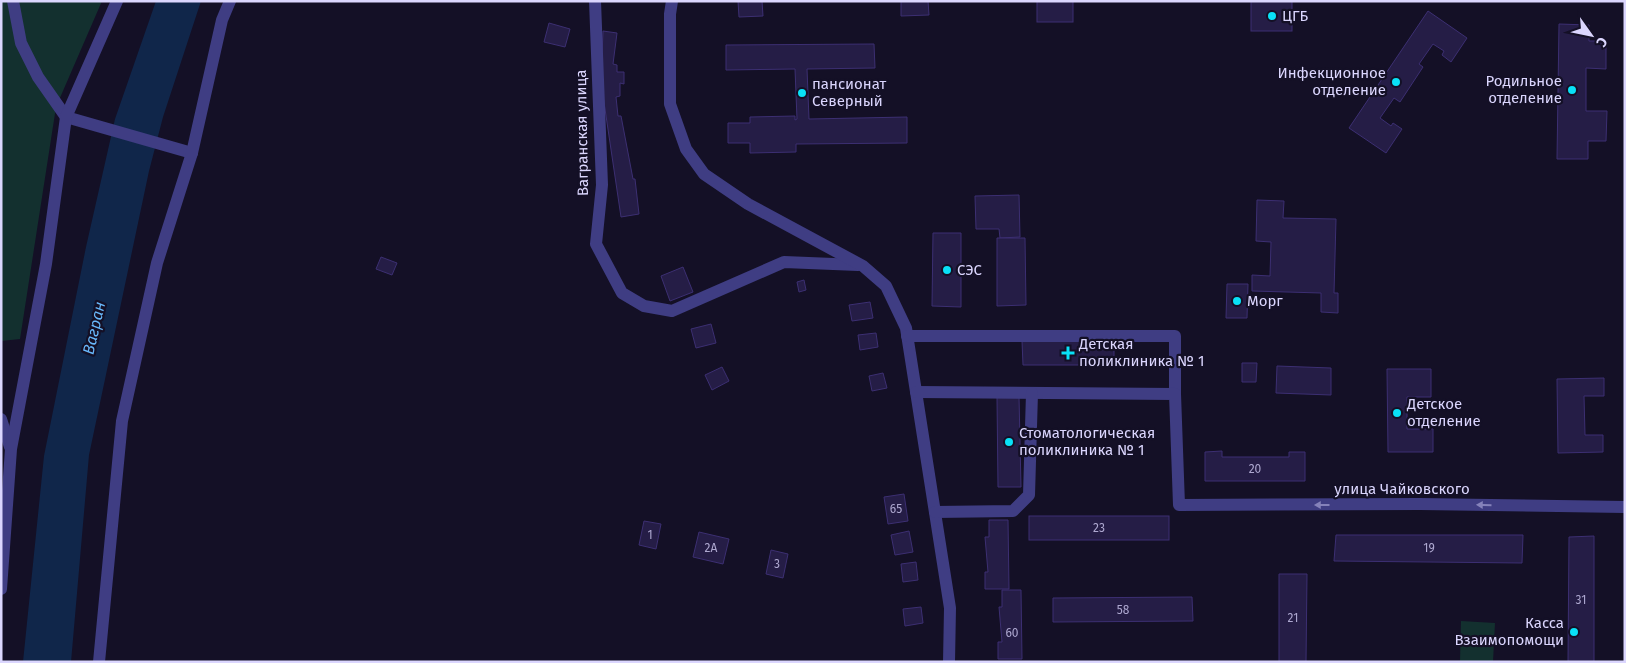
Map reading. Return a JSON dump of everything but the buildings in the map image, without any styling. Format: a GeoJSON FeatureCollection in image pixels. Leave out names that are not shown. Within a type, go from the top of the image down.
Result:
{"type":"FeatureCollection","features":[{"type":"Feature","properties":{"kind":"street"},"geometry":{"type":"LineString","coordinates":[[13,1],[21,42],[38,77],[70,118],[192,154]]}},
{"type":"Feature","properties":{"kind":"street"},"geometry":{"type":"LineString","coordinates":[[1,588],[11,449],[46,264],[70,118],[117,1]]}},
{"type":"Feature","properties":{"kind":"street"},"geometry":{"type":"LineString","coordinates":[[99,662],[122,421],[157,263],[192,154],[222,20],[230,1]]}},
{"type":"Feature","properties":{"kind":"street"},"geometry":{"type":"LineString","coordinates":[[672,1],[670,14],[670,104],[686,149],[704,174],[748,204],[862,266],[886,286],[906,328],[950,608],[949,662]]}},
{"type":"Feature","properties":{"kind":"street","name":"Вагранская улица"},"geometry":{"type":"LineString","coordinates":[[594,2],[602,185],[596,244],[622,293],[644,306],[672,311],[784,262],[862,266]]}},
{"type":"Feature","properties":{"kind":"street"},"geometry":{"type":"LineString","coordinates":[[907,336],[1175,336],[1176,394],[916,392]]}},
{"type":"Feature","properties":{"kind":"street"},"geometry":{"type":"LineString","coordinates":[[935,512],[1013,510],[1029,495],[1032,393]]}},
{"type":"Feature","properties":{"kind":"street","name":"улица Чайковского"},"geometry":{"type":"LineString","coordinates":[[1176,394],[1179,505],[1625,507]]}},
{"type":"Feature","properties":{"kind":"street"},"geometry":{"type":"LineString","coordinates":[[1,418],[11,449]]}},
{"type":"Feature","properties":{"kind":"green space"},"geometry":{"type":"Polygon","coordinates":[[[1,1],[102,1],[56,107],[20,339],[1,341],[1,1]]]}},
{"type":"Feature","properties":{"kind":"green space"},"geometry":{"type":"Polygon","coordinates":[[[1461,621],[1495,623],[1493,662],[1460,662],[1461,621]]]}},
{"type":"Feature","properties":{"kind":"water","name":"Вагран"},"geometry":{"type":"Polygon","coordinates":[[[156,1],[201,1],[163,117],[149,171],[89,455],[71,662],[23,662],[44,456],[86,247],[115,119],[156,1]]]}},
{"type":"Feature","properties":{"kind":"place","name":"ЦГБ"},"geometry":{"type":"Point","coordinates":[1272,16]}},
{"type":"Feature","properties":{"kind":"place","name":"Инфекционное отделение"},"geometry":{"type":"Point","coordinates":[1396,82]}},
{"type":"Feature","properties":{"kind":"place","name":"Родильное отделение"},"geometry":{"type":"Point","coordinates":[1572,90]}},
{"type":"Feature","properties":{"kind":"place","name":"пансионат Северный"},"geometry":{"type":"Point","coordinates":[802,93]}},
{"type":"Feature","properties":{"kind":"place","name":"СЭС"},"geometry":{"type":"Point","coordinates":[947,270]}},
{"type":"Feature","properties":{"kind":"place","name":"Морг"},"geometry":{"type":"Point","coordinates":[1237,301]}},
{"type":"Feature","properties":{"kind":"place","name":"Детская поликлиника № 1"},"geometry":{"type":"Point","coordinates":[1068,353]}},
{"type":"Feature","properties":{"kind":"place","name":"Детское отделение"},"geometry":{"type":"Point","coordinates":[1397,413]}},
{"type":"Feature","properties":{"kind":"place","name":"Стоматологическая поликлиника № 1"},"geometry":{"type":"Point","coordinates":[1009,442]}},
{"type":"Feature","properties":{"kind":"place","name":"Касса Взаимопомощи"},"geometry":{"type":"Point","coordinates":[1574,632]}}]}
